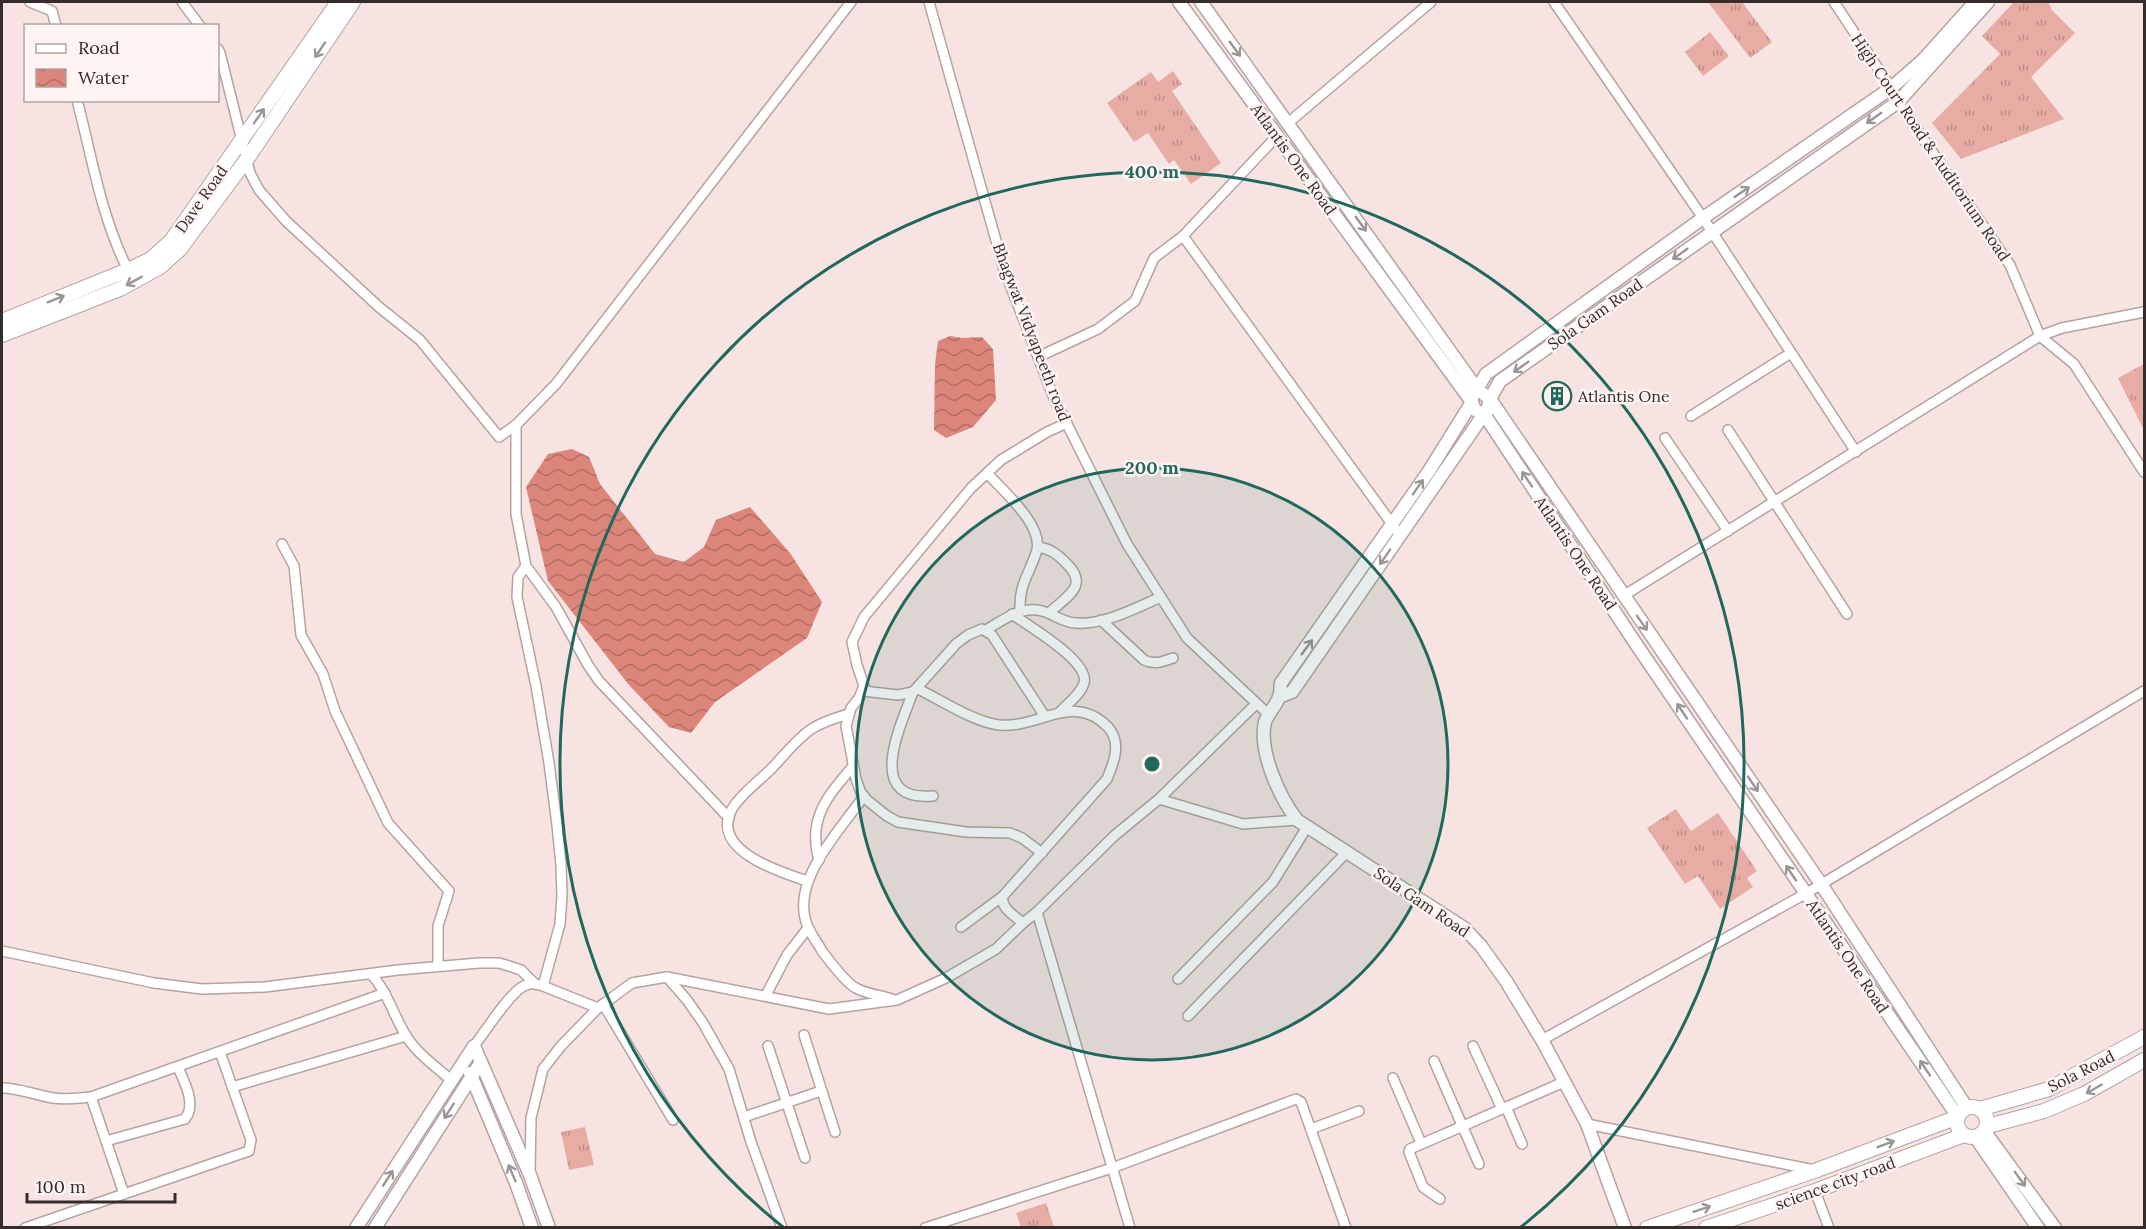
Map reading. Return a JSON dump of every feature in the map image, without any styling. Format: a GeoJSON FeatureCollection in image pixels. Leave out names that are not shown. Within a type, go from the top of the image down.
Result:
{"type":"FeatureCollection","features":[{"type":"Feature","properties":{"kind":"main road","name":"Dave Road"},"geometry":{"type":"LineString","coordinates":[[2,321],[128,270],[151,259],[171,241],[338,2]]}},
{"type":"Feature","properties":{"kind":"main road"},"geometry":{"type":"LineString","coordinates":[[2,335],[120,289],[160,267],[180,249],[247,159],[353,2]]}},
{"type":"Feature","properties":{"kind":"main road","name":"Sola Road"},"geometry":{"type":"LineString","coordinates":[[1647,1227],[1817,1170],[1968,1111],[2049,1089],[2145,1037]]}},
{"type":"Feature","properties":{"kind":"main road","name":"Sola Road"},"geometry":{"type":"LineString","coordinates":[[1978,1133],[2044,1111],[2084,1094],[2145,1060]]}},
{"type":"Feature","properties":{"kind":"main road"},"geometry":{"type":"LineString","coordinates":[[1968,1111],[1987,1116],[1978,1133],[1958,1127],[1968,1111]]}},
{"type":"Feature","properties":{"kind":"main road","name":"science city road"},"geometry":{"type":"LineString","coordinates":[[1706,1227],[1978,1133]]}},
{"type":"Feature","properties":{"kind":"street"},"geometry":{"type":"LineString","coordinates":[[30,2],[52,11],[55,24]]}},
{"type":"Feature","properties":{"kind":"street"},"geometry":{"type":"LineString","coordinates":[[182,2],[198,24]]}},
{"type":"Feature","properties":{"kind":"street"},"geometry":{"type":"LineString","coordinates":[[219,51],[250,173],[259,190],[286,221],[379,307],[420,340],[499,437],[516,425],[556,384],[850,2]]}},
{"type":"Feature","properties":{"kind":"street","name":"Bhagwat Vidyapeeth road"},"geometry":{"type":"LineString","coordinates":[[929,2],[1004,268],[1054,398],[1127,544],[1186,638],[1268,714]]}},
{"type":"Feature","properties":{"kind":"street","name":"Atlantis One Road"},"geometry":{"type":"LineString","coordinates":[[1179,2],[1472,402],[1475,410],[1484,414],[1805,894],[1968,1111]]}},
{"type":"Feature","properties":{"kind":"street","name":"Atlantis One Road"},"geometry":{"type":"LineString","coordinates":[[1201,2],[1477,389],[1490,399],[1821,884],[1968,1111]]}},
{"type":"Feature","properties":{"kind":"street"},"geometry":{"type":"LineString","coordinates":[[1288,123],[1431,2]]}},
{"type":"Feature","properties":{"kind":"street"},"geometry":{"type":"LineString","coordinates":[[1554,2],[1703,218],[1856,452]]}},
{"type":"Feature","properties":{"kind":"street","name":"High Court Road & Auditorium Road"},"geometry":{"type":"LineString","coordinates":[[1834,2],[1898,102],[2010,265],[2040,336],[2074,364],[2145,472]]}},
{"type":"Feature","properties":{"kind":"street","name":"Sola Gam Road"},"geometry":{"type":"LineString","coordinates":[[1625,1227],[1587,1125],[1542,1040],[1506,981],[1473,936],[1464,928],[1302,824],[1283,800],[1269,763],[1264,734],[1268,714],[1279,697],[1281,683],[1429,471],[1472,402],[1472,394],[1486,374],[1703,218],[1891,88],[1923,60],[1974,2]]}},
{"type":"Feature","properties":{"kind":"street","name":"Sola Gam Road"},"geometry":{"type":"LineString","coordinates":[[1279,697],[1292,692],[1487,411],[1490,399],[1500,381],[1898,102],[1988,2]]}},
{"type":"Feature","properties":{"kind":"street"},"geometry":{"type":"LineString","coordinates":[[77,102],[103,206],[128,270]]}},
{"type":"Feature","properties":{"kind":"street"},"geometry":{"type":"LineString","coordinates":[[1038,357],[1098,329],[1136,301],[1154,258],[1183,236],[1277,136]]}},
{"type":"Feature","properties":{"kind":"street"},"geometry":{"type":"LineString","coordinates":[[1183,236],[1400,536]]}},
{"type":"Feature","properties":{"kind":"street"},"geometry":{"type":"LineString","coordinates":[[1623,596],[2040,336],[2062,328],[2145,312]]}},
{"type":"Feature","properties":{"kind":"street"},"geometry":{"type":"LineString","coordinates":[[1691,416],[1791,353]]}},
{"type":"Feature","properties":{"kind":"street"},"geometry":{"type":"LineString","coordinates":[[1042,853],[1022,838],[1010,834],[966,832],[898,822],[887,816],[864,796],[856,779],[846,726],[848,714],[863,692],[864,686],[852,642],[872,608],[971,488],[1001,460],[1029,442],[1067,423]]}},
{"type":"Feature","properties":{"kind":"street"},"geometry":{"type":"LineString","coordinates":[[516,425],[516,514],[526,566],[556,607],[599,681],[729,818]]}},
{"type":"Feature","properties":{"kind":"street"},"geometry":{"type":"LineString","coordinates":[[1728,429],[1846,614]]}},
{"type":"Feature","properties":{"kind":"street"},"geometry":{"type":"LineString","coordinates":[[1665,438],[1728,531]]}},
{"type":"Feature","properties":{"kind":"street"},"geometry":{"type":"LineString","coordinates":[[987,473],[1028,519],[1035,532],[1038,547],[1021,589],[1016,612]]}},
{"type":"Feature","properties":{"kind":"street"},"geometry":{"type":"LineString","coordinates":[[282,544],[294,566],[301,635],[323,674],[335,711],[388,823],[449,891],[438,926],[438,966]]}},
{"type":"Feature","properties":{"kind":"street"},"geometry":{"type":"LineString","coordinates":[[1038,547],[1055,553],[1074,570],[1077,576],[1078,582],[1074,590],[1049,613]]}},
{"type":"Feature","properties":{"kind":"street"},"geometry":{"type":"LineString","coordinates":[[356,1227],[474,1046],[519,988],[532,979],[560,924],[561,886],[557,825],[549,763],[536,686],[517,597],[518,577],[526,566]]}},
{"type":"Feature","properties":{"kind":"street"},"geometry":{"type":"LineString","coordinates":[[933,796],[917,797],[898,785],[891,764],[893,749],[915,691],[956,644],[978,630],[986,630],[1016,612],[1029,608],[1049,613],[1066,622],[1075,623],[1101,620],[1161,597]]}},
{"type":"Feature","properties":{"kind":"street"},"geometry":{"type":"LineString","coordinates":[[1016,612],[1066,652],[1082,670],[1084,677],[1081,689],[1060,712]]}},
{"type":"Feature","properties":{"kind":"street"},"geometry":{"type":"LineString","coordinates":[[1101,620],[1144,660],[1160,663],[1173,658]]}},
{"type":"Feature","properties":{"kind":"street"},"geometry":{"type":"LineString","coordinates":[[986,630],[992,635],[1044,715]]}},
{"type":"Feature","properties":{"kind":"street"},"geometry":{"type":"LineString","coordinates":[[863,692],[898,695],[915,691],[975,717],[998,724],[1031,722],[1044,715],[1060,712],[1088,712],[1096,716],[1112,732],[1116,743],[1116,757],[1107,779],[1003,896],[961,927]]}},
{"type":"Feature","properties":{"kind":"street"},"geometry":{"type":"LineString","coordinates":[[1542,1040],[1805,894],[2145,691]]}},
{"type":"Feature","properties":{"kind":"street"},"geometry":{"type":"LineString","coordinates":[[530,1175],[531,1118],[543,1069],[561,1046],[601,1006],[632,983],[667,977],[829,1009],[897,1000],[945,978],[996,949],[1114,836],[1159,799],[1256,704]]}},
{"type":"Feature","properties":{"kind":"street"},"geometry":{"type":"LineString","coordinates":[[807,881],[776,871],[747,855],[730,836],[727,828],[729,818],[740,799],[803,735],[827,721],[848,714]]}},
{"type":"Feature","properties":{"kind":"street"},"geometry":{"type":"LineString","coordinates":[[819,860],[815,842],[820,810],[830,793],[853,766]]}},
{"type":"Feature","properties":{"kind":"street"},"geometry":{"type":"LineString","coordinates":[[864,796],[807,881],[804,916],[808,928],[824,954],[855,988],[897,1000]]}},
{"type":"Feature","properties":{"kind":"street"},"geometry":{"type":"LineString","coordinates":[[1159,799],[1243,825],[1302,824],[1273,882],[1179,979]]}},
{"type":"Feature","properties":{"kind":"street"},"geometry":{"type":"LineString","coordinates":[[1188,1016],[1347,852]]}},
{"type":"Feature","properties":{"kind":"street"},"geometry":{"type":"LineString","coordinates":[[1003,896],[1003,906],[1023,923]]}},
{"type":"Feature","properties":{"kind":"street"},"geometry":{"type":"LineString","coordinates":[[1037,912],[1130,1227]]}},
{"type":"Feature","properties":{"kind":"street"},"geometry":{"type":"LineString","coordinates":[[766,995],[787,955],[808,928]]}},
{"type":"Feature","properties":{"kind":"street"},"geometry":{"type":"LineString","coordinates":[[2,951],[154,983],[202,989],[265,987],[438,966],[499,963],[532,979],[601,1006],[673,1120]]}},
{"type":"Feature","properties":{"kind":"street"},"geometry":{"type":"LineString","coordinates":[[371,974],[385,993],[406,1036],[418,1051],[451,1080]]}},
{"type":"Feature","properties":{"kind":"street"},"geometry":{"type":"LineString","coordinates":[[667,977],[687,1000],[729,1069],[751,1142],[782,1227]]}},
{"type":"Feature","properties":{"kind":"street"},"geometry":{"type":"LineString","coordinates":[[2,1088],[24,1090],[67,1100],[90,1097],[385,993]]}},
{"type":"Feature","properties":{"kind":"street"},"geometry":{"type":"LineString","coordinates":[[804,1035],[835,1132]]}},
{"type":"Feature","properties":{"kind":"street"},"geometry":{"type":"LineString","coordinates":[[232,1087],[406,1036]]}},
{"type":"Feature","properties":{"kind":"street"},"geometry":{"type":"LineString","coordinates":[[474,1046],[530,1175],[549,1227]]}},
{"type":"Feature","properties":{"kind":"street"},"geometry":{"type":"LineString","coordinates":[[768,1046],[805,1158]]}},
{"type":"Feature","properties":{"kind":"street"},"geometry":{"type":"LineString","coordinates":[[1473,1046],[1521,1144]]}},
{"type":"Feature","properties":{"kind":"street"},"geometry":{"type":"LineString","coordinates":[[25,1227],[249,1151],[251,1140],[220,1052]]}},
{"type":"Feature","properties":{"kind":"street"},"geometry":{"type":"LineString","coordinates":[[465,1059],[532,1227]]}},
{"type":"Feature","properties":{"kind":"street"},"geometry":{"type":"LineString","coordinates":[[1434,1061],[1479,1164]]}},
{"type":"Feature","properties":{"kind":"street"},"geometry":{"type":"LineString","coordinates":[[375,1227],[481,1062]]}},
{"type":"Feature","properties":{"kind":"street"},"geometry":{"type":"LineString","coordinates":[[106,1141],[185,1119],[189,1112],[189,1099],[178,1067]]}},
{"type":"Feature","properties":{"kind":"street"},"geometry":{"type":"LineString","coordinates":[[1393,1078],[1421,1143]]}},
{"type":"Feature","properties":{"kind":"street"},"geometry":{"type":"LineString","coordinates":[[1440,1199],[1423,1187],[1409,1152],[1412,1147],[1564,1082]]}},
{"type":"Feature","properties":{"kind":"street"},"geometry":{"type":"LineString","coordinates":[[744,1117],[821,1091]]}},
{"type":"Feature","properties":{"kind":"street"},"geometry":{"type":"LineString","coordinates":[[90,1097],[124,1194]]}},
{"type":"Feature","properties":{"kind":"street"},"geometry":{"type":"LineString","coordinates":[[925,1227],[1112,1168],[1296,1099],[1301,1102],[1346,1227]]}},
{"type":"Feature","properties":{"kind":"street"},"geometry":{"type":"LineString","coordinates":[[1311,1129],[1359,1111]]}},
{"type":"Feature","properties":{"kind":"street"},"geometry":{"type":"LineString","coordinates":[[1587,1125],[1817,1170]]}},
{"type":"Feature","properties":{"kind":"street"},"geometry":{"type":"LineString","coordinates":[[1978,1133],[2038,1227]]}},
{"type":"Feature","properties":{"kind":"street"},"geometry":{"type":"LineString","coordinates":[[1978,1133],[2055,1227]]}},
{"type":"Feature","properties":{"kind":"street"},"geometry":{"type":"LineString","coordinates":[[1815,1191],[1829,1227]]}},
{"type":"Feature","properties":{"kind":"green space"},"geometry":{"type":"Polygon","coordinates":[[[1708,2],[1742,2],[1772,42],[1750,58],[1708,2]]]}},
{"type":"Feature","properties":{"kind":"green space"},"geometry":{"type":"Polygon","coordinates":[[[2014,2],[2048,2],[2052,10],[2075,33],[2031,77],[2064,119],[1961,159],[1932,123],[2000,54],[1982,36],[2014,2]]]}},
{"type":"Feature","properties":{"kind":"green space"},"geometry":{"type":"Polygon","coordinates":[[[1710,32],[1729,56],[1703,76],[1685,52],[1710,32]]]}},
{"type":"Feature","properties":{"kind":"green space"},"geometry":{"type":"Polygon","coordinates":[[[1173,71],[1182,84],[1172,91],[1221,163],[1191,184],[1174,160],[1169,164],[1148,133],[1134,142],[1107,103],[1151,72],[1158,82],[1173,71]]]}},
{"type":"Feature","properties":{"kind":"green space"},"geometry":{"type":"Polygon","coordinates":[[[2144,364],[2144,430],[2118,378],[2144,364]]]}},
{"type":"Feature","properties":{"kind":"green space"},"geometry":{"type":"Polygon","coordinates":[[[1676,809],[1691,831],[1718,813],[1757,871],[1747,878],[1753,887],[1720,909],[1698,876],[1685,884],[1647,828],[1676,809]]]}},
{"type":"Feature","properties":{"kind":"green space"},"geometry":{"type":"Polygon","coordinates":[[[585,1127],[594,1165],[569,1170],[561,1132],[585,1127]]]}},
{"type":"Feature","properties":{"kind":"green space"},"geometry":{"type":"Polygon","coordinates":[[[1046,1203],[1054,1227],[1021,1227],[1016,1213],[1046,1203]]]}},
{"type":"Feature","properties":{"kind":"water"},"geometry":{"type":"Polygon","coordinates":[[[950,336],[982,337],[993,349],[996,400],[973,427],[946,438],[934,430],[935,364],[938,341],[950,336]]]}},
{"type":"Feature","properties":{"kind":"water"},"geometry":{"type":"Polygon","coordinates":[[[572,449],[589,457],[600,484],[655,554],[684,562],[704,547],[716,520],[750,507],[790,553],[822,602],[807,638],[715,702],[691,733],[669,727],[629,685],[548,581],[526,487],[548,454],[572,449]]]}},
{"type":"Feature","properties":{"kind":"place","name":"Atlantis One"},"geometry":{"type":"Point","coordinates":[1557,396]}}]}
